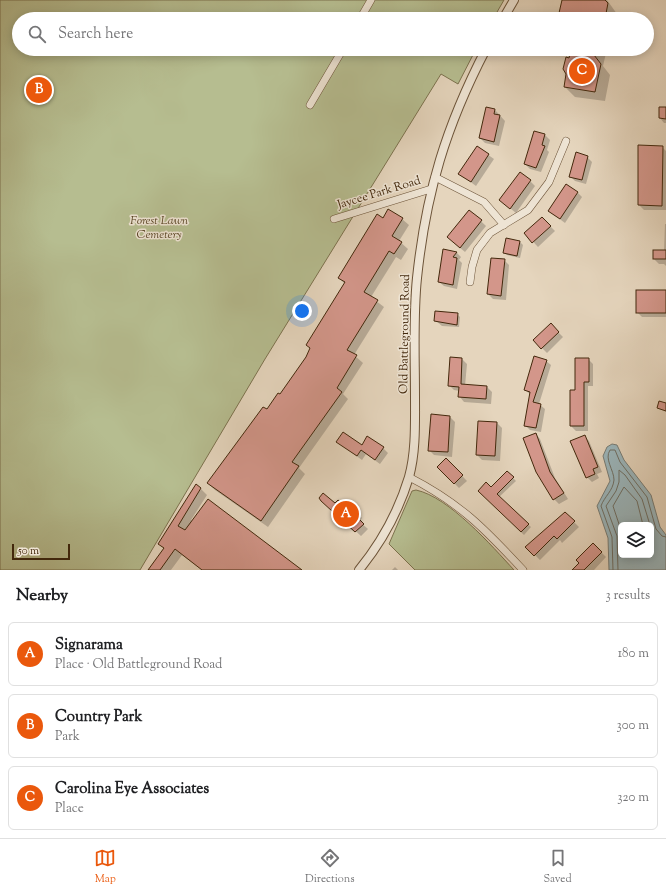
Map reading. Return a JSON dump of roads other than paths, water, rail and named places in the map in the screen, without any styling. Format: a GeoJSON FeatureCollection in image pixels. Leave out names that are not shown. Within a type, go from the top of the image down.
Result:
{"type":"FeatureCollection","features":[{"type":"Feature","properties":{"kind":"street"},"geometry":{"type":"LineString","coordinates":[[364,12],[371,0]]}},
{"type":"Feature","properties":{"kind":"street"},"geometry":{"type":"LineString","coordinates":[[507,12],[514,0]]}},
{"type":"Feature","properties":{"kind":"street"},"geometry":{"type":"LineString","coordinates":[[310,106],[339,56]]}},
{"type":"Feature","properties":{"kind":"street","name":"Old Battleground Road"},"geometry":{"type":"LineString","coordinates":[[359,570],[371,556],[391,521],[409,477],[413,455],[415,417],[414,328],[416,280],[423,226],[431,189],[443,148],[465,90],[482,56]]}},
{"type":"Feature","properties":{"kind":"street"},"geometry":{"type":"LineString","coordinates":[[470,282],[472,267],[477,250],[490,233],[528,210],[549,182],[566,142]]}},
{"type":"Feature","properties":{"kind":"street"},"geometry":{"type":"LineString","coordinates":[[435,177],[484,202],[504,225]]}},
{"type":"Feature","properties":{"kind":"street","name":"Jaycee Park Road"},"geometry":{"type":"LineString","coordinates":[[334,219],[431,189]]}},
{"type":"Feature","properties":{"kind":"street"},"geometry":{"type":"LineString","coordinates":[[409,477],[469,514],[523,570]]}},
{"type":"Feature","properties":{"kind":"water"},"geometry":{"type":"Polygon","coordinates":[[[612,444],[617,445],[624,460],[651,495],[660,527],[666,535],[666,570],[609,570],[608,538],[597,506],[610,481],[603,456],[607,447],[612,444]]]}},
{"type":"Feature","properties":{"kind":"place","name":"Carolina Eye Associates"},"geometry":{"type":"Point","coordinates":[582,71]}},
{"type":"Feature","properties":{"kind":"place","name":"Country Park"},"geometry":{"type":"Point","coordinates":[39,90]}},
{"type":"Feature","properties":{"kind":"place","name":"Signarama"},"geometry":{"type":"Point","coordinates":[346,514]}},
{"type":"Feature","properties":{"kind":"park label","name":"Forest Lawn Cemetery"},"geometry":{"type":"Point","coordinates":[159,228]}}]}
